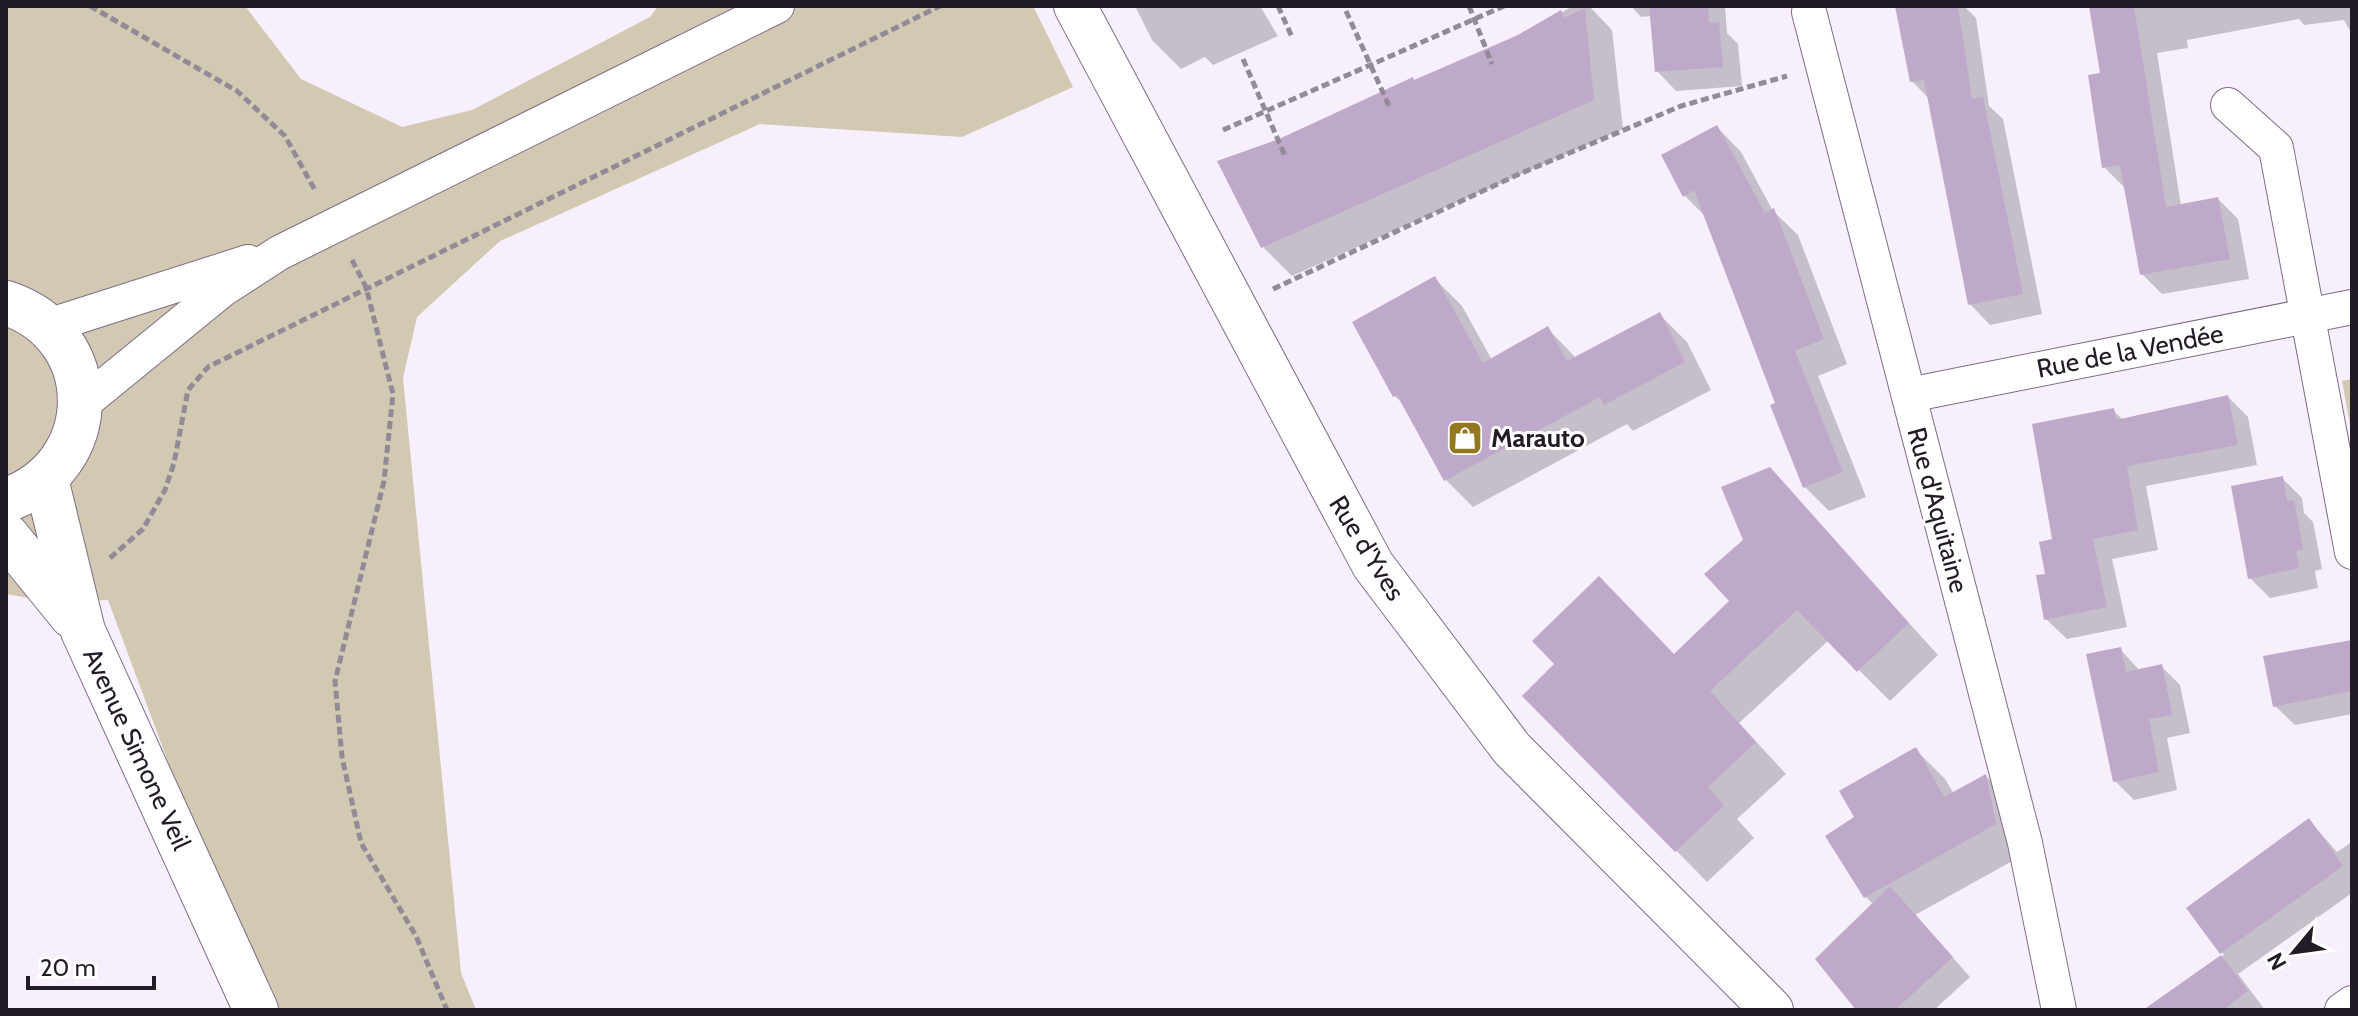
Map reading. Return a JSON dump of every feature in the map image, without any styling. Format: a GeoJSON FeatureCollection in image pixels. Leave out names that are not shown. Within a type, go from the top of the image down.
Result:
{"type":"FeatureCollection","features":[{"type":"Feature","properties":{"kind":"main road"},"geometry":{"type":"LineString","coordinates":[[6,303],[48,326],[66,349],[78,375],[81,405],[78,426],[66,455],[46,479],[24,494],[6,500]]}},
{"type":"Feature","properties":{"kind":"main road","name":"Avenue Simone Veil"},"geometry":{"type":"LineString","coordinates":[[46,479],[83,631],[256,1010]]}},
{"type":"Feature","properties":{"kind":"main road"},"geometry":{"type":"LineString","coordinates":[[6,535],[83,631]]}},
{"type":"Feature","properties":{"kind":"street"},"geometry":{"type":"LineString","coordinates":[[48,326],[279,253],[777,6]]}},
{"type":"Feature","properties":{"kind":"street","name":"Rue d'Yves"},"geometry":{"type":"LineString","coordinates":[[1075,6],[1373,565],[1425,638],[1512,749],[1772,1010]]}},
{"type":"Feature","properties":{"kind":"street","name":"Rue d'Aquitaine"},"geometry":{"type":"LineString","coordinates":[[1809,12],[2025,843],[2059,1010]]}},
{"type":"Feature","properties":{"kind":"street"},"geometry":{"type":"LineString","coordinates":[[2228,105],[2276,148],[2352,552]]}},
{"type":"Feature","properties":{"kind":"street"},"geometry":{"type":"LineString","coordinates":[[81,405],[222,290],[279,253]]}},
{"type":"Feature","properties":{"kind":"street","name":"Rue de la Vendée"},"geometry":{"type":"LineString","coordinates":[[1909,395],[2352,307]]}},
{"type":"Feature","properties":{"kind":"street"},"geometry":{"type":"LineString","coordinates":[[2342,1010],[2352,1003]]}},
{"type":"Feature","properties":{"kind":"path"},"geometry":{"type":"LineString","coordinates":[[90,6],[247,100],[285,136],[314,188],[331,229],[366,287],[393,394],[384,481],[335,681],[342,757],[361,843],[416,936],[447,1010]]}},
{"type":"Feature","properties":{"kind":"path"},"geometry":{"type":"LineString","coordinates":[[70,581],[111,557],[143,529],[165,490],[174,463],[188,390],[208,367],[940,6]]}},
{"type":"Feature","properties":{"kind":"path"},"geometry":{"type":"LineString","coordinates":[[1278,6],[1292,37]]}},
{"type":"Feature","properties":{"kind":"path"},"geometry":{"type":"LineString","coordinates":[[1469,6],[1492,64]]}},
{"type":"Feature","properties":{"kind":"path"},"geometry":{"type":"LineString","coordinates":[[1223,130],[1266,114],[1504,6]]}},
{"type":"Feature","properties":{"kind":"path"},"geometry":{"type":"LineString","coordinates":[[1346,11],[1390,108]]}},
{"type":"Feature","properties":{"kind":"path"},"geometry":{"type":"LineString","coordinates":[[1243,59],[1285,156]]}},
{"type":"Feature","properties":{"kind":"path"},"geometry":{"type":"LineString","coordinates":[[1235,306],[1517,175],[1681,106],[1778,78],[1824,70]]}},
{"type":"Feature","properties":{"kind":"shaded area"},"geometry":{"type":"Polygon","coordinates":[[[6,6],[245,6],[301,79],[402,127],[472,110],[650,17],[658,6],[1033,6],[1073,87],[962,137],[760,124],[500,241],[417,317],[403,378],[461,973],[476,1010],[260,1010],[108,600],[50,602],[6,594],[6,6]]]}},
{"type":"Feature","properties":{"kind":"shaded area"},"geometry":{"type":"Polygon","coordinates":[[[2352,379],[2352,435],[2342,381],[2352,379]]]}},
{"type":"Feature","properties":{"kind":"building"},"geometry":{"type":"Polygon","coordinates":[[[1649,6],[1708,6],[1709,23],[1719,22],[1723,67],[1655,72],[1649,6]]]}},
{"type":"Feature","properties":{"kind":"building"},"geometry":{"type":"Polygon","coordinates":[[[1895,6],[1958,6],[1972,99],[1983,97],[2023,294],[1968,305],[1924,80],[1910,82],[1895,6]]]}},
{"type":"Feature","properties":{"kind":"building"},"geometry":{"type":"Polygon","coordinates":[[[2089,6],[2134,6],[2166,207],[2218,197],[2230,259],[2140,275],[2120,165],[2102,168],[2088,75],[2100,73],[2089,6]]]}},
{"type":"Feature","properties":{"kind":"building"},"geometry":{"type":"Polygon","coordinates":[[[1585,8],[1594,100],[1261,248],[1217,161],[1279,139],[1413,77],[1414,80],[1518,35],[1561,10],[1564,18],[1585,8]]]}},
{"type":"Feature","properties":{"kind":"building"},"geometry":{"type":"Polygon","coordinates":[[[1717,125],[1765,213],[1774,208],[1824,339],[1795,351],[1843,472],[1803,488],[1770,405],[1775,403],[1694,190],[1683,197],[1661,155],[1717,125]]]}},
{"type":"Feature","properties":{"kind":"building"},"geometry":{"type":"Polygon","coordinates":[[[1435,276],[1483,363],[1548,326],[1567,361],[1660,312],[1685,362],[1604,405],[1600,397],[1444,481],[1352,322],[1435,276]]]}},
{"type":"Feature","properties":{"kind":"building"},"geometry":{"type":"Polygon","coordinates":[[[2228,395],[2238,445],[2127,466],[2138,530],[2093,539],[2107,607],[2044,620],[2036,575],[2045,574],[2039,542],[2052,539],[2032,424],[2114,408],[2116,420],[2228,395]]]}},
{"type":"Feature","properties":{"kind":"building"},"geometry":{"type":"Polygon","coordinates":[[[1770,467],[1909,623],[1857,672],[1797,610],[1710,691],[1756,742],[1708,787],[1724,806],[1675,852],[1522,696],[1554,664],[1532,641],[1599,576],[1674,654],[1729,601],[1704,574],[1743,540],[1721,487],[1770,467]]]}},
{"type":"Feature","properties":{"kind":"building"},"geometry":{"type":"Polygon","coordinates":[[[2283,476],[2287,501],[2294,500],[2303,549],[2296,551],[2299,568],[2248,579],[2231,486],[2283,476]]]}},
{"type":"Feature","properties":{"kind":"building"},"geometry":{"type":"Polygon","coordinates":[[[2352,640],[2352,691],[2273,707],[2263,656],[2352,640]]]}},
{"type":"Feature","properties":{"kind":"building"},"geometry":{"type":"Polygon","coordinates":[[[2121,647],[2126,672],[2162,664],[2172,715],[2149,719],[2159,772],[2113,782],[2086,654],[2121,647]]]}},
{"type":"Feature","properties":{"kind":"building"},"geometry":{"type":"Polygon","coordinates":[[[1916,747],[1944,797],[1986,774],[1996,824],[1864,898],[1825,836],[1854,817],[1839,791],[1916,747]]]}},
{"type":"Feature","properties":{"kind":"building"},"geometry":{"type":"Polygon","coordinates":[[[2309,818],[2343,866],[2220,954],[2186,908],[2309,818]]]}},
{"type":"Feature","properties":{"kind":"building"},"geometry":{"type":"Polygon","coordinates":[[[1890,886],[1953,957],[1895,1010],[1856,1010],[1815,959],[1890,886]]]}},
{"type":"Feature","properties":{"kind":"building"},"geometry":{"type":"Polygon","coordinates":[[[2221,955],[2248,991],[2223,1010],[2143,1010],[2221,955]]]}},
{"type":"Feature","properties":{"kind":"place","name":"Marauto"},"geometry":{"type":"Point","coordinates":[1465,438]}}]}
